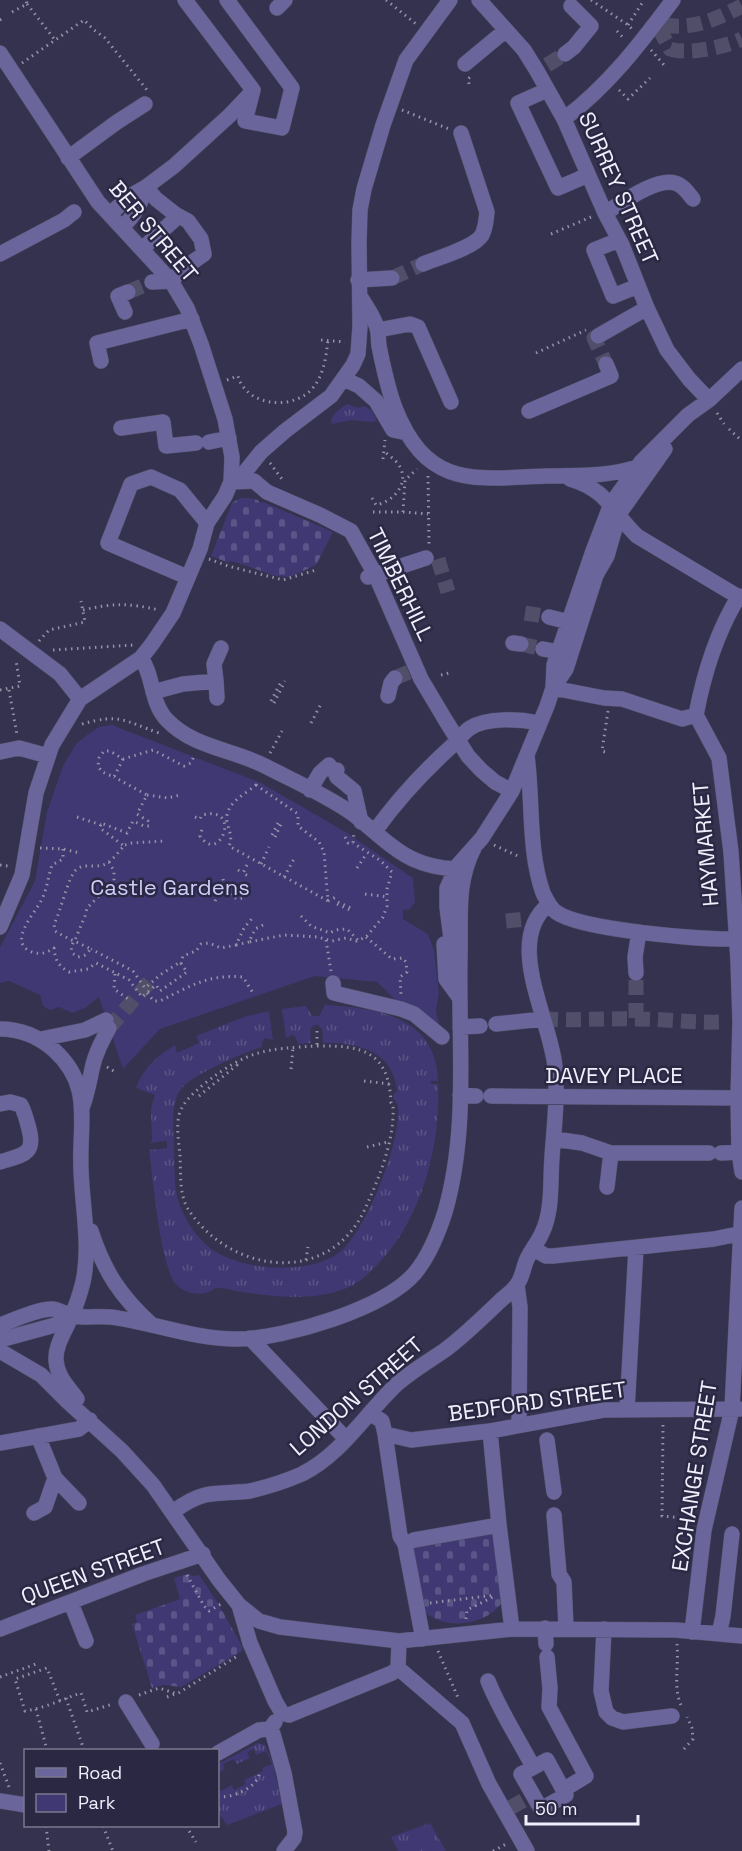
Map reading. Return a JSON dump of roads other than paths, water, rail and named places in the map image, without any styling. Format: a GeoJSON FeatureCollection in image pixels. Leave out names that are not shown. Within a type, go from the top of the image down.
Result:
{"type":"FeatureCollection","features":[{"type":"Feature","properties":{"kind":"street"},"geometry":{"type":"LineString","coordinates":[[185,0],[253,90]]}},
{"type":"Feature","properties":{"kind":"street"},"geometry":{"type":"LineString","coordinates":[[227,0],[292,88],[282,128],[245,121],[253,90]]}},
{"type":"Feature","properties":{"kind":"street"},"geometry":{"type":"LineString","coordinates":[[0,927],[22,875],[36,793],[48,756],[61,729],[80,699],[141,658],[152,644],[173,613],[200,549],[207,523],[225,496],[231,482],[245,472],[261,452],[285,431],[331,396],[347,376],[358,349],[360,210],[367,180],[406,60],[450,0]]}},
{"type":"Feature","properties":{"kind":"street","name":"SURREY STREET"},"geometry":{"type":"LineString","coordinates":[[479,0],[542,68],[547,90],[564,119],[647,308],[675,362],[709,400]]}},
{"type":"Feature","properties":{"kind":"street"},"geometry":{"type":"LineString","coordinates":[[660,25],[666,0]]}},
{"type":"Feature","properties":{"kind":"street"},"geometry":{"type":"LineString","coordinates":[[660,25],[673,0]]}},
{"type":"Feature","properties":{"kind":"street"},"geometry":{"type":"LineString","coordinates":[[564,119],[609,80],[685,0]]}},
{"type":"Feature","properties":{"kind":"street"},"geometry":{"type":"LineString","coordinates":[[565,54],[574,47],[591,26],[571,6]]}},
{"type":"Feature","properties":{"kind":"street"},"geometry":{"type":"LineString","coordinates":[[465,64],[506,30]]}},
{"type":"Feature","properties":{"kind":"street","name":"BER STREET"},"geometry":{"type":"LineString","coordinates":[[0,53],[98,202],[171,281],[192,319],[225,419],[232,457],[231,482]]}},
{"type":"Feature","properties":{"kind":"street"},"geometry":{"type":"LineString","coordinates":[[110,214],[130,196],[174,166],[229,116],[253,90]]}},
{"type":"Feature","properties":{"kind":"street"},"geometry":{"type":"LineString","coordinates":[[547,90],[518,103],[558,188],[588,175]]}},
{"type":"Feature","properties":{"kind":"street"},"geometry":{"type":"LineString","coordinates":[[68,158],[145,104]]}},
{"type":"Feature","properties":{"kind":"street"},"geometry":{"type":"LineString","coordinates":[[423,264],[471,244],[481,237],[486,225],[487,212],[461,133]]}},
{"type":"Feature","properties":{"kind":"street"},"geometry":{"type":"LineString","coordinates":[[604,212],[656,185],[674,183],[684,188],[693,199]]}},
{"type":"Feature","properties":{"kind":"street"},"geometry":{"type":"LineString","coordinates":[[146,187],[156,199],[188,221],[201,240],[204,254],[184,268],[171,281],[152,282]]}},
{"type":"Feature","properties":{"kind":"street"},"geometry":{"type":"LineString","coordinates":[[122,226],[140,206],[146,187]]}},
{"type":"Feature","properties":{"kind":"street"},"geometry":{"type":"LineString","coordinates":[[0,255],[64,220],[74,212]]}},
{"type":"Feature","properties":{"kind":"street"},"geometry":{"type":"LineString","coordinates":[[142,249],[172,222],[175,214]]}},
{"type":"Feature","properties":{"kind":"street"},"geometry":{"type":"LineString","coordinates":[[619,240],[594,250],[613,296],[638,286]]}},
{"type":"Feature","properties":{"kind":"street"},"geometry":{"type":"LineString","coordinates":[[358,287],[392,278]]}},
{"type":"Feature","properties":{"kind":"street"},"geometry":{"type":"LineString","coordinates":[[358,287],[375,320],[395,408],[407,433],[429,460],[446,471],[485,482],[555,476],[605,475],[637,467]]}},
{"type":"Feature","properties":{"kind":"street"},"geometry":{"type":"LineString","coordinates":[[125,312],[118,296],[128,292]]}},
{"type":"Feature","properties":{"kind":"street"},"geometry":{"type":"LineString","coordinates":[[598,336],[647,308]]}},
{"type":"Feature","properties":{"kind":"street"},"geometry":{"type":"LineString","coordinates":[[101,361],[97,344],[192,319]]}},
{"type":"Feature","properties":{"kind":"street"},"geometry":{"type":"LineString","coordinates":[[378,330],[410,324],[418,327],[451,402]]}},
{"type":"Feature","properties":{"kind":"street"},"geometry":{"type":"LineString","coordinates":[[529,411],[611,376],[606,364]]}},
{"type":"Feature","properties":{"kind":"street"},"geometry":{"type":"LineString","coordinates":[[553,688],[554,665],[569,622],[615,509],[637,467],[688,415],[709,400],[742,369]]}},
{"type":"Feature","properties":{"kind":"street"},"geometry":{"type":"LineString","coordinates":[[347,376],[379,405],[393,430],[407,433]]}},
{"type":"Feature","properties":{"kind":"street"},"geometry":{"type":"LineString","coordinates":[[615,509],[709,400]]}},
{"type":"Feature","properties":{"kind":"street"},"geometry":{"type":"LineString","coordinates":[[121,428],[163,422],[167,448],[229,438]]}},
{"type":"Feature","properties":{"kind":"street"},"geometry":{"type":"LineString","coordinates":[[553,688],[639,703],[666,715],[682,719],[696,715],[702,684],[714,644],[725,619],[740,597],[637,536],[615,509],[593,488],[584,483],[555,476]]}},
{"type":"Feature","properties":{"kind":"street"},"geometry":{"type":"LineString","coordinates":[[187,577],[108,543],[131,484],[151,477],[180,490],[207,523]]}},
{"type":"Feature","properties":{"kind":"street","name":"TIMBERHILL"},"geometry":{"type":"LineString","coordinates":[[231,482],[254,482],[289,505],[320,515],[349,537],[371,577],[413,671],[468,756],[495,782],[512,791]]}},
{"type":"Feature","properties":{"kind":"street"},"geometry":{"type":"LineString","coordinates":[[605,538],[637,536]]}},
{"type":"Feature","properties":{"kind":"street"},"geometry":{"type":"LineString","coordinates":[[459,997],[448,928],[447,888],[455,869],[474,849],[498,816],[512,791],[553,688],[566,669],[596,575],[607,556],[605,538]]}},
{"type":"Feature","properties":{"kind":"street"},"geometry":{"type":"LineString","coordinates":[[371,577],[426,558]]}},
{"type":"Feature","properties":{"kind":"street"},"geometry":{"type":"LineString","coordinates":[[549,617],[569,622]]}},
{"type":"Feature","properties":{"kind":"street"},"geometry":{"type":"LineString","coordinates":[[0,629],[60,674],[80,699]]}},
{"type":"Feature","properties":{"kind":"street"},"geometry":{"type":"LineString","coordinates":[[217,698],[214,664],[221,648]]}},
{"type":"Feature","properties":{"kind":"street"},"geometry":{"type":"LineString","coordinates":[[543,649],[559,652]]}},
{"type":"Feature","properties":{"kind":"street"},"geometry":{"type":"LineString","coordinates":[[141,658],[148,668],[153,692],[165,718],[181,732],[200,743],[264,765],[310,790],[344,809],[358,826],[379,834],[413,860],[455,869]]}},
{"type":"Feature","properties":{"kind":"street"},"geometry":{"type":"LineString","coordinates":[[388,696],[394,678]]}},
{"type":"Feature","properties":{"kind":"street"},"geometry":{"type":"LineString","coordinates":[[153,692],[183,684],[216,681]]}},
{"type":"Feature","properties":{"kind":"street","name":"HAYMARKET"},"geometry":{"type":"LineString","coordinates":[[696,715],[719,758],[737,852],[736,939],[741,1023],[742,1172]]}},
{"type":"Feature","properties":{"kind":"street"},"geometry":{"type":"LineString","coordinates":[[379,834],[388,813],[430,766],[471,727],[490,721],[514,719],[539,723]]}},
{"type":"Feature","properties":{"kind":"street"},"geometry":{"type":"LineString","coordinates":[[0,752],[19,748],[48,756]]}},
{"type":"Feature","properties":{"kind":"street"},"geometry":{"type":"LineString","coordinates":[[527,755],[536,857],[543,893],[554,911],[565,917],[639,932],[736,939]]}},
{"type":"Feature","properties":{"kind":"street"},"geometry":{"type":"LineString","coordinates":[[310,790],[320,773],[333,768],[337,777],[354,791],[358,826]]}},
{"type":"Feature","properties":{"kind":"street"},"geometry":{"type":"LineString","coordinates":[[0,1324],[54,1309],[72,1316],[110,1317],[210,1337],[250,1338],[292,1331],[338,1317],[401,1286],[415,1273],[428,1254],[440,1228],[446,1206],[459,1126],[475,1096],[460,1027],[459,997],[460,904],[466,865],[474,849]]}},
{"type":"Feature","properties":{"kind":"street","name":"LONDON STREET"},"geometry":{"type":"LineString","coordinates":[[173,1512],[204,1495],[250,1491],[303,1473],[321,1462],[371,1414],[398,1383],[473,1328],[517,1286],[528,1256],[543,1233],[550,1204],[557,1097],[553,1046],[537,1003],[531,967],[530,919],[549,904]]}},
{"type":"Feature","properties":{"kind":"street"},"geometry":{"type":"LineString","coordinates":[[636,973],[635,957],[639,932]]}},
{"type":"Feature","properties":{"kind":"street"},"geometry":{"type":"LineString","coordinates":[[333,983],[334,993],[401,1005],[442,1036]]}},
{"type":"Feature","properties":{"kind":"street"},"geometry":{"type":"LineString","coordinates":[[496,1024],[543,1019]]}},
{"type":"Feature","properties":{"kind":"street"},"geometry":{"type":"LineString","coordinates":[[41,1039],[107,1024],[92,1068],[89,1091],[82,1108]]}},
{"type":"Feature","properties":{"kind":"street"},"geometry":{"type":"LineString","coordinates":[[460,1027],[480,1026]]}},
{"type":"Feature","properties":{"kind":"street"},"geometry":{"type":"LineString","coordinates":[[2,1028],[41,1039],[63,1059],[76,1077],[82,1108],[81,1169],[86,1263],[72,1316],[57,1350],[57,1364],[65,1384],[90,1420]]}},
{"type":"Feature","properties":{"kind":"street","name":"DAVEY PLACE"},"geometry":{"type":"LineString","coordinates":[[475,1096],[740,1098]]}},
{"type":"Feature","properties":{"kind":"street"},"geometry":{"type":"LineString","coordinates":[[0,1104],[16,1102],[21,1105],[32,1141],[26,1153],[0,1162]]}},
{"type":"Feature","properties":{"kind":"street"},"geometry":{"type":"LineString","coordinates":[[554,1139],[582,1143],[611,1153],[741,1152]]}},
{"type":"Feature","properties":{"kind":"street"},"geometry":{"type":"LineString","coordinates":[[607,1187],[611,1153]]}},
{"type":"Feature","properties":{"kind":"street","name":"EXCHANGE STREET"},"geometry":{"type":"LineString","coordinates":[[692,1632],[706,1520],[737,1409],[739,1255],[742,1208]]}},
{"type":"Feature","properties":{"kind":"street"},"geometry":{"type":"LineString","coordinates":[[85,1213],[99,1253],[115,1285],[133,1308],[152,1325]]}},
{"type":"Feature","properties":{"kind":"street"},"geometry":{"type":"LineString","coordinates":[[534,1249],[546,1256],[553,1256],[714,1239],[741,1233]]}},
{"type":"Feature","properties":{"kind":"street"},"geometry":{"type":"LineString","coordinates":[[627,1410],[636,1248]]}},
{"type":"Feature","properties":{"kind":"street"},"geometry":{"type":"LineString","coordinates":[[517,1286],[520,1307],[519,1425]]}},
{"type":"Feature","properties":{"kind":"street"},"geometry":{"type":"LineString","coordinates":[[24,1364],[16,1349],[17,1334],[25,1316]]}},
{"type":"Feature","properties":{"kind":"street"},"geometry":{"type":"LineString","coordinates":[[0,1340],[55,1325],[72,1316]]}},
{"type":"Feature","properties":{"kind":"street"},"geometry":{"type":"LineString","coordinates":[[250,1338],[346,1439]]}},
{"type":"Feature","properties":{"kind":"street"},"geometry":{"type":"LineString","coordinates":[[0,1351],[41,1375],[144,1474],[219,1580],[239,1605],[259,1621],[280,1627],[399,1641],[512,1629],[546,1643]]}},
{"type":"Feature","properties":{"kind":"street","name":"BEDFORD STREET"},"geometry":{"type":"LineString","coordinates":[[385,1434],[411,1440],[490,1431],[519,1425],[546,1429],[604,1410],[737,1409]]}},
{"type":"Feature","properties":{"kind":"street"},"geometry":{"type":"LineString","coordinates":[[371,1414],[382,1421],[400,1536],[405,1544],[417,1605],[429,1638]]}},
{"type":"Feature","properties":{"kind":"street"},"geometry":{"type":"LineString","coordinates":[[0,1443],[79,1429],[90,1420]]}},
{"type":"Feature","properties":{"kind":"street"},"geometry":{"type":"LineString","coordinates":[[546,1429],[554,1492]]}},
{"type":"Feature","properties":{"kind":"street"},"geometry":{"type":"LineString","coordinates":[[490,1431],[498,1525],[512,1629]]}},
{"type":"Feature","properties":{"kind":"street"},"geometry":{"type":"LineString","coordinates":[[38,1436],[55,1478],[79,1503]]}},
{"type":"Feature","properties":{"kind":"street"},"geometry":{"type":"LineString","coordinates":[[34,1513],[45,1507],[55,1478]]}},
{"type":"Feature","properties":{"kind":"street"},"geometry":{"type":"LineString","coordinates":[[554,1515],[559,1574],[564,1582],[566,1628]]}},
{"type":"Feature","properties":{"kind":"street"},"geometry":{"type":"LineString","coordinates":[[405,1544],[414,1540],[498,1525]]}},
{"type":"Feature","properties":{"kind":"street"},"geometry":{"type":"LineString","coordinates":[[718,1634],[723,1616],[732,1534]]}},
{"type":"Feature","properties":{"kind":"street","name":"QUEEN STREET"},"geometry":{"type":"LineString","coordinates":[[0,1629],[202,1554]]}},
{"type":"Feature","properties":{"kind":"street"},"geometry":{"type":"LineString","coordinates":[[71,1603],[86,1641]]}},
{"type":"Feature","properties":{"kind":"street"},"geometry":{"type":"LineString","coordinates":[[239,1605],[250,1643],[275,1701],[282,1713],[289,1715],[392,1673],[398,1668],[399,1641]]}},
{"type":"Feature","properties":{"kind":"street"},"geometry":{"type":"LineString","coordinates":[[546,1643],[566,1628],[742,1636]]}},
{"type":"Feature","properties":{"kind":"street"},"geometry":{"type":"LineString","coordinates":[[604,1629],[601,1691],[606,1712],[612,1718],[623,1722],[672,1716]]}},
{"type":"Feature","properties":{"kind":"street"},"geometry":{"type":"LineString","coordinates":[[546,1643],[550,1688],[549,1707],[586,1776],[563,1790]]}},
{"type":"Feature","properties":{"kind":"street"},"geometry":{"type":"LineString","coordinates":[[398,1668],[462,1723],[489,1784],[507,1809],[527,1851]]}},
{"type":"Feature","properties":{"kind":"street"},"geometry":{"type":"LineString","coordinates":[[488,1681],[500,1711],[533,1767]]}},
{"type":"Feature","properties":{"kind":"street"},"geometry":{"type":"LineString","coordinates":[[126,1702],[152,1744]]}},
{"type":"Feature","properties":{"kind":"street"},"geometry":{"type":"LineString","coordinates":[[219,1753],[259,1730],[270,1729],[282,1713]]}},
{"type":"Feature","properties":{"kind":"street"},"geometry":{"type":"LineString","coordinates":[[270,1729],[284,1773],[298,1843],[284,1851]]}},
{"type":"Feature","properties":{"kind":"street"},"geometry":{"type":"LineString","coordinates":[[547,1760],[566,1795],[541,1809],[531,1796],[521,1774],[533,1767],[547,1760]]}},
{"type":"Feature","properties":{"kind":"tunnel"},"geometry":{"type":"LineString","coordinates":[[664,25],[695,25],[742,6]]}},
{"type":"Feature","properties":{"kind":"tunnel"},"geometry":{"type":"LineString","coordinates":[[659,28],[670,49],[678,51],[706,49],[742,39]]}},
{"type":"Feature","properties":{"kind":"tunnel"},"geometry":{"type":"LineString","coordinates":[[547,65],[565,54]]}},
{"type":"Feature","properties":{"kind":"tunnel"},"geometry":{"type":"LineString","coordinates":[[392,278],[423,264]]}},
{"type":"Feature","properties":{"kind":"tunnel"},"geometry":{"type":"LineString","coordinates":[[128,292],[152,282]]}},
{"type":"Feature","properties":{"kind":"tunnel"},"geometry":{"type":"LineString","coordinates":[[598,336],[594,338],[606,364]]}},
{"type":"Feature","properties":{"kind":"tunnel"},"geometry":{"type":"LineString","coordinates":[[438,559],[448,592]]}},
{"type":"Feature","properties":{"kind":"tunnel"},"geometry":{"type":"LineString","coordinates":[[525,613],[549,617]]}},
{"type":"Feature","properties":{"kind":"tunnel"},"geometry":{"type":"LineString","coordinates":[[521,644],[543,649]]}},
{"type":"Feature","properties":{"kind":"tunnel"},"geometry":{"type":"LineString","coordinates":[[395,678],[409,672]]}},
{"type":"Feature","properties":{"kind":"tunnel"},"geometry":{"type":"LineString","coordinates":[[506,921],[526,919]]}},
{"type":"Feature","properties":{"kind":"tunnel"},"geometry":{"type":"LineString","coordinates":[[636,973],[636,1018]]}},
{"type":"Feature","properties":{"kind":"tunnel"},"geometry":{"type":"LineString","coordinates":[[109,1028],[150,981]]}},
{"type":"Feature","properties":{"kind":"tunnel"},"geometry":{"type":"LineString","coordinates":[[543,1019],[722,1022]]}},
{"type":"Feature","properties":{"kind":"tunnel"},"geometry":{"type":"LineString","coordinates":[[510,1808],[529,1797]]}},
{"type":"Feature","properties":{"kind":"park label","name":"Castle Gardens"},"geometry":{"type":"Point","coordinates":[170,887]}}]}
